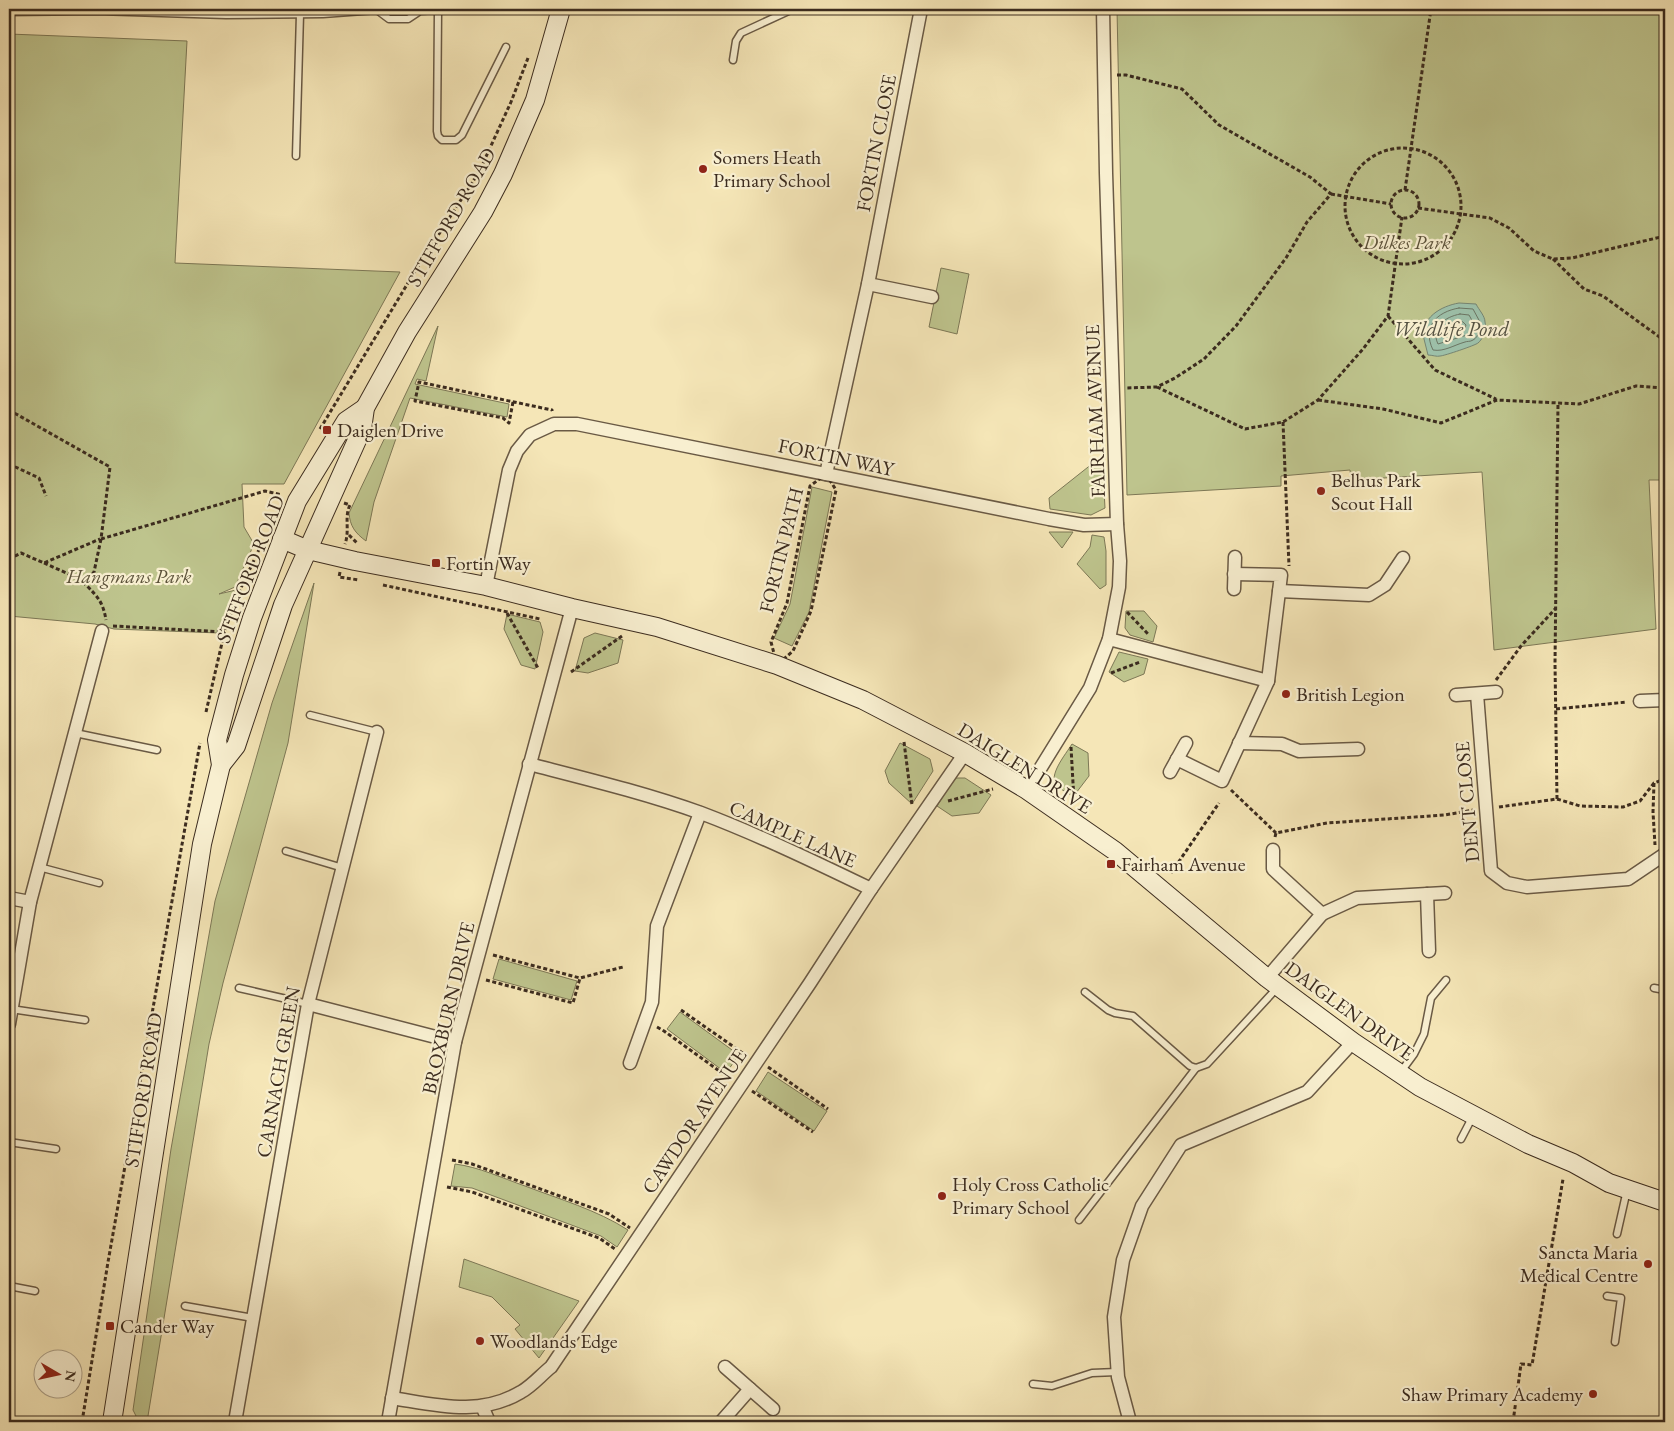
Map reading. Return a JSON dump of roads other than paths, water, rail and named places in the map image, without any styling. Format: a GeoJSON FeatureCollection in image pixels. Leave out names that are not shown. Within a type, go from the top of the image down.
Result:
{"type":"FeatureCollection","features":[{"type":"Feature","properties":{"kind":"main road","name":"STIFFORD ROAD"},"geometry":{"type":"LineString","coordinates":[[221,764],[236,746],[283,605],[362,429],[365,408],[407,332],[483,212],[521,134],[535,100],[560,10]]}},
{"type":"Feature","properties":{"kind":"main road","name":"STIFFORD ROAD"},"geometry":{"type":"LineString","coordinates":[[112,1422],[202,844],[221,764],[217,740],[234,675],[252,618],[297,501],[340,430],[346,422],[365,408]]}},
{"type":"Feature","properties":{"kind":"main road","name":"DAIGLEN DRIVE"},"geometry":{"type":"LineString","coordinates":[[282,540],[308,550],[355,561],[486,586],[657,627],[777,665],[863,700],[965,753],[1026,790],[1115,852],[1273,982],[1353,1042],[1420,1087],[1528,1144],[1573,1163],[1609,1183],[1665,1202]]}},
{"type":"Feature","properties":{"kind":"street","name":"FORTIN CLOSE"},"geometry":{"type":"LineString","coordinates":[[826,474],[868,284],[921,9]]}},
{"type":"Feature","properties":{"kind":"street","name":"FAIRHAM AVENUE"},"geometry":{"type":"LineString","coordinates":[[1026,790],[1090,688],[1109,639],[1119,587],[1120,561],[1112,388],[1103,9]]}},
{"type":"Feature","properties":{"kind":"street"},"geometry":{"type":"LineString","coordinates":[[868,284],[932,296]]}},
{"type":"Feature","properties":{"kind":"street","name":"FORTIN WAY"},"geometry":{"type":"LineString","coordinates":[[486,586],[509,470],[517,451],[530,435],[554,424],[577,424],[1049,519],[1084,525],[1117,524]]}},
{"type":"Feature","properties":{"kind":"street"},"geometry":{"type":"LineString","coordinates":[[1234,589],[1235,556]]}},
{"type":"Feature","properties":{"kind":"street"},"geometry":{"type":"LineString","coordinates":[[1284,591],[1369,595],[1385,584],[1403,558]]}},
{"type":"Feature","properties":{"kind":"street"},"geometry":{"type":"LineString","coordinates":[[1177,759],[1222,781],[1268,682],[1284,591],[1281,575],[1234,574]]}},
{"type":"Feature","properties":{"kind":"street","name":"BROXBURN DRIVE"},"geometry":{"type":"LineString","coordinates":[[388,1422],[455,1042],[572,608]]}},
{"type":"Feature","properties":{"kind":"street"},"geometry":{"type":"LineString","coordinates":[[9,1024],[30,902],[102,631]]}},
{"type":"Feature","properties":{"kind":"street"},"geometry":{"type":"LineString","coordinates":[[1109,639],[1268,682]]}},
{"type":"Feature","properties":{"kind":"street","name":"DENT CLOSE"},"geometry":{"type":"LineString","coordinates":[[1456,695],[1487,693],[1486,808],[1491,871],[1506,883],[1527,887],[1628,879],[1662,856]]}},
{"type":"Feature","properties":{"kind":"street"},"geometry":{"type":"LineString","coordinates":[[1640,701],[1665,700]]}},
{"type":"Feature","properties":{"kind":"street","name":"CARNACH GREEN"},"geometry":{"type":"LineString","coordinates":[[235,1422],[308,1004],[377,732]]}},
{"type":"Feature","properties":{"kind":"street"},"geometry":{"type":"LineString","coordinates":[[1170,772],[1186,743]]}},
{"type":"Feature","properties":{"kind":"street"},"geometry":{"type":"LineString","coordinates":[[1240,743],[1282,744],[1299,751],[1358,749]]}},
{"type":"Feature","properties":{"kind":"street","name":"CAWDOR AVENUE"},"geometry":{"type":"LineString","coordinates":[[392,1398],[454,1408],[482,1406],[521,1392],[551,1367],[871,889],[965,753]]}},
{"type":"Feature","properties":{"kind":"street","name":"CAMPLE LANE"},"geometry":{"type":"LineString","coordinates":[[529,764],[615,786],[700,813],[777,844],[871,889]]}},
{"type":"Feature","properties":{"kind":"street","name":"CAMPLE LANE"},"geometry":{"type":"LineString","coordinates":[[630,1063],[652,1002],[657,926],[700,813]]}},
{"type":"Feature","properties":{"kind":"street"},"geometry":{"type":"LineString","coordinates":[[1273,850],[1273,869],[1322,914]]}},
{"type":"Feature","properties":{"kind":"street"},"geometry":{"type":"LineString","coordinates":[[1273,982],[1322,914],[1357,898],[1445,893]]}},
{"type":"Feature","properties":{"kind":"street"},"geometry":{"type":"LineString","coordinates":[[1427,894],[1429,951]]}},
{"type":"Feature","properties":{"kind":"street"},"geometry":{"type":"LineString","coordinates":[[9,898],[30,902]]}},
{"type":"Feature","properties":{"kind":"street"},"geometry":{"type":"LineString","coordinates":[[308,1004],[455,1042]]}},
{"type":"Feature","properties":{"kind":"street"},"geometry":{"type":"LineString","coordinates":[[1130,1422],[1117,1372],[1114,1318],[1123,1260],[1142,1206],[1181,1145],[1307,1092],[1353,1042]]}},
{"type":"Feature","properties":{"kind":"street"},"geometry":{"type":"LineString","coordinates":[[725,1367],[773,1409]]}},
{"type":"Feature","properties":{"kind":"street"},"geometry":{"type":"LineString","coordinates":[[721,1422],[750,1389]]}},
{"type":"Feature","properties":{"kind":"street"},"geometry":{"type":"LineString","coordinates":[[482,1406],[489,1422]]}},
{"type":"Feature","properties":{"kind":"lane"},"geometry":{"type":"LineString","coordinates":[[9,12],[97,11],[300,14],[378,9],[388,19],[408,19],[419,10],[438,11],[451,9]]}},
{"type":"Feature","properties":{"kind":"lane"},"geometry":{"type":"LineString","coordinates":[[542,9],[560,10]]}},
{"type":"Feature","properties":{"kind":"lane"},"geometry":{"type":"LineString","coordinates":[[733,60],[736,41],[741,33],[793,9]]}},
{"type":"Feature","properties":{"kind":"lane"},"geometry":{"type":"LineString","coordinates":[[438,11],[437,130],[438,136],[442,140],[456,140],[462,135],[506,47]]}},
{"type":"Feature","properties":{"kind":"lane"},"geometry":{"type":"LineString","coordinates":[[296,156],[300,14]]}},
{"type":"Feature","properties":{"kind":"lane"},"geometry":{"type":"LineString","coordinates":[[310,715],[377,732]]}},
{"type":"Feature","properties":{"kind":"lane"},"geometry":{"type":"LineString","coordinates":[[75,733],[157,750]]}},
{"type":"Feature","properties":{"kind":"lane"},"geometry":{"type":"LineString","coordinates":[[286,851],[343,868]]}},
{"type":"Feature","properties":{"kind":"lane"},"geometry":{"type":"LineString","coordinates":[[39,867],[99,883]]}},
{"type":"Feature","properties":{"kind":"lane"},"geometry":{"type":"LineString","coordinates":[[1400,1074],[1414,1054],[1424,1034],[1431,998],[1446,980]]}},
{"type":"Feature","properties":{"kind":"lane"},"geometry":{"type":"LineString","coordinates":[[1079,1220],[1196,1068],[1207,1064],[1273,982]]}},
{"type":"Feature","properties":{"kind":"lane"},"geometry":{"type":"LineString","coordinates":[[239,988],[308,1004]]}},
{"type":"Feature","properties":{"kind":"lane"},"geometry":{"type":"LineString","coordinates":[[1654,988],[1665,990]]}},
{"type":"Feature","properties":{"kind":"lane"},"geometry":{"type":"LineString","coordinates":[[1085,992],[1108,1010],[1133,1016],[1190,1066],[1196,1068]]}},
{"type":"Feature","properties":{"kind":"lane"},"geometry":{"type":"LineString","coordinates":[[11,1009],[85,1020]]}},
{"type":"Feature","properties":{"kind":"lane"},"geometry":{"type":"LineString","coordinates":[[1461,1139],[1474,1115]]}},
{"type":"Feature","properties":{"kind":"lane"},"geometry":{"type":"LineString","coordinates":[[9,1142],[56,1149]]}},
{"type":"Feature","properties":{"kind":"lane"},"geometry":{"type":"LineString","coordinates":[[1618,1234],[1627,1189]]}},
{"type":"Feature","properties":{"kind":"lane"},"geometry":{"type":"LineString","coordinates":[[9,1286],[35,1291]]}},
{"type":"Feature","properties":{"kind":"lane"},"geometry":{"type":"LineString","coordinates":[[1607,1296],[1620,1298],[1615,1342]]}},
{"type":"Feature","properties":{"kind":"lane"},"geometry":{"type":"LineString","coordinates":[[185,1306],[253,1318]]}},
{"type":"Feature","properties":{"kind":"lane"},"geometry":{"type":"LineString","coordinates":[[1033,1384],[1052,1386],[1092,1373],[1117,1372]]}},
{"type":"Feature","properties":{"kind":"water","name":"Wildlife Pond"},"geometry":{"type":"Polygon","coordinates":[[[1459,303],[1476,304],[1482,313],[1485,331],[1481,339],[1476,344],[1447,354],[1439,356],[1428,355],[1424,339],[1425,325],[1433,314],[1439,310],[1459,303]]]}},
{"type":"Feature","properties":{"kind":"place","name":"Somers Heath Primary School"},"geometry":{"type":"Point","coordinates":[703,169]}},
{"type":"Feature","properties":{"kind":"place","name":"Daiglen Drive"},"geometry":{"type":"Point","coordinates":[327,430]}},
{"type":"Feature","properties":{"kind":"place","name":"Belhus Park Scout Hall"},"geometry":{"type":"Point","coordinates":[1321,491]}},
{"type":"Feature","properties":{"kind":"place","name":"Fortin Way"},"geometry":{"type":"Point","coordinates":[436,563]}},
{"type":"Feature","properties":{"kind":"place","name":"British Legion"},"geometry":{"type":"Point","coordinates":[1286,694]}},
{"type":"Feature","properties":{"kind":"place","name":"Fairham Avenue"},"geometry":{"type":"Point","coordinates":[1111,864]}},
{"type":"Feature","properties":{"kind":"place","name":"Holy Cross Catholic Primary School"},"geometry":{"type":"Point","coordinates":[942,1196]}},
{"type":"Feature","properties":{"kind":"place","name":"Sancta Maria Medical Centre"},"geometry":{"type":"Point","coordinates":[1648,1264]}},
{"type":"Feature","properties":{"kind":"place","name":"Cander Way"},"geometry":{"type":"Point","coordinates":[110,1326]}},
{"type":"Feature","properties":{"kind":"place","name":"Woodlands Edge"},"geometry":{"type":"Point","coordinates":[480,1341]}},
{"type":"Feature","properties":{"kind":"place","name":"Shaw Primary Academy"},"geometry":{"type":"Point","coordinates":[1593,1394]}},
{"type":"Feature","properties":{"kind":"park label","name":"Dilkes Park"},"geometry":{"type":"Point","coordinates":[1407,242]}},
{"type":"Feature","properties":{"kind":"park label","name":"Hangmans Park"},"geometry":{"type":"Point","coordinates":[129,576]}}]}
